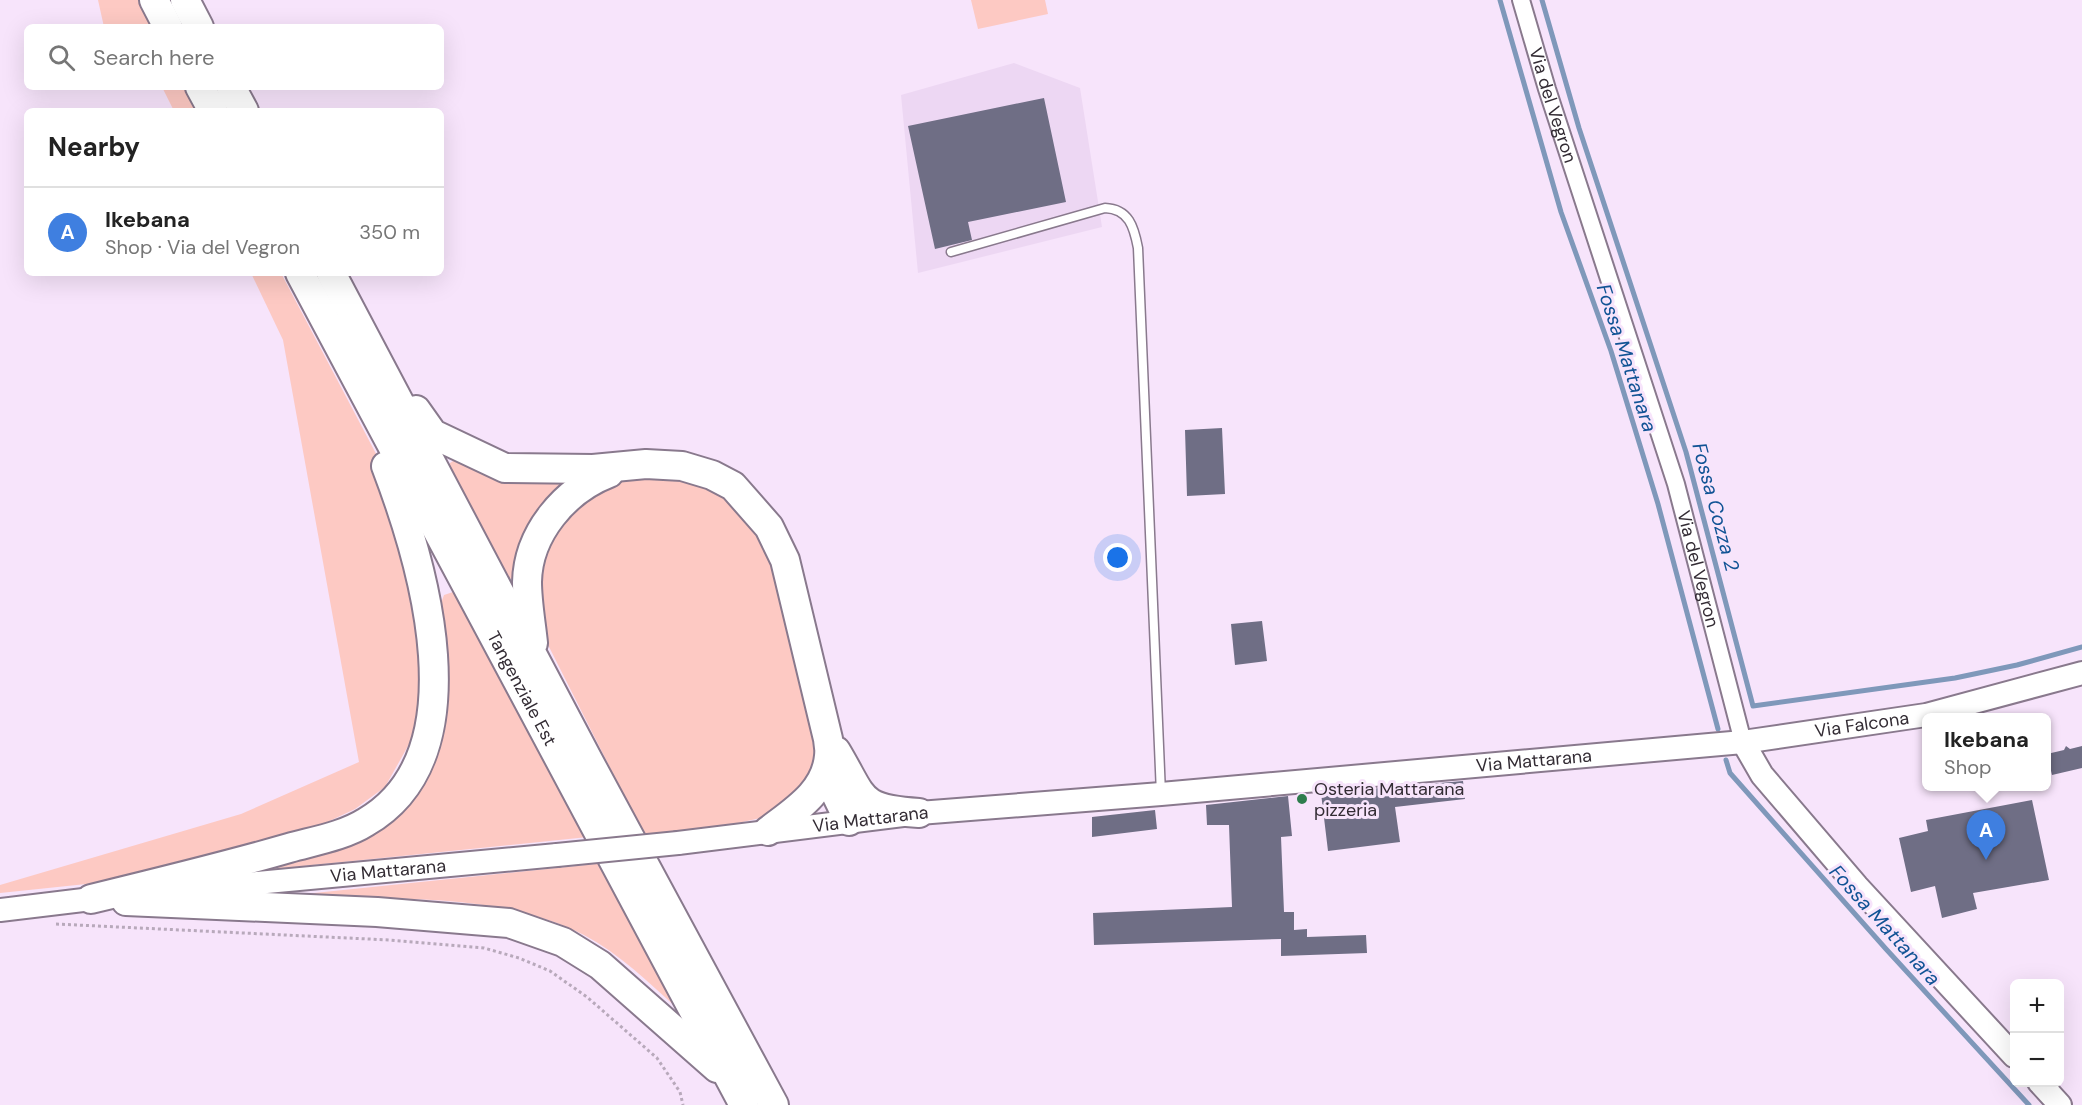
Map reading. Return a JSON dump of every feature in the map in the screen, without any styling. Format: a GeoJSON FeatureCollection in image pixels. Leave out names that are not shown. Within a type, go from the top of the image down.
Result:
{"type":"FeatureCollection","features":[{"type":"Feature","properties":{"kind":"highway"},"geometry":{"type":"LineString","coordinates":[[154,0],[166,24]]}},
{"type":"Feature","properties":{"kind":"highway"},"geometry":{"type":"LineString","coordinates":[[185,0],[197,24]]}},
{"type":"Feature","properties":{"kind":"highway"},"geometry":{"type":"LineString","coordinates":[[202,90],[211,108]]}},
{"type":"Feature","properties":{"kind":"highway"},"geometry":{"type":"LineString","coordinates":[[233,90],[242,108]]}},
{"type":"Feature","properties":{"kind":"highway","name":"Tangenziale Est"},"geometry":{"type":"LineString","coordinates":[[302,276],[744,1105]]}},
{"type":"Feature","properties":{"kind":"highway","name":"Tangenziale Est"},"geometry":{"type":"LineString","coordinates":[[333,276],[774,1105]]}},
{"type":"Feature","properties":{"kind":"highway"},"geometry":{"type":"LineString","coordinates":[[344,298],[433,434],[505,468],[622,468],[646,464],[682,466],[712,475],[733,486],[769,527],[785,560],[828,739],[834,790],[849,821]]}},
{"type":"Feature","properties":{"kind":"highway"},"geometry":{"type":"LineString","coordinates":[[90,912],[207,872],[339,834],[366,823],[387,807],[411,776],[424,753],[433,718],[435,695],[427,612],[409,526],[346,360]]}},
{"type":"Feature","properties":{"kind":"highway"},"geometry":{"type":"LineString","coordinates":[[534,657],[527,581],[533,551],[544,526],[576,489],[587,481],[622,468]]}},
{"type":"Feature","properties":{"kind":"highway"},"geometry":{"type":"LineString","coordinates":[[828,739],[856,788],[869,803],[879,808],[920,813]]}},
{"type":"Feature","properties":{"kind":"highway"},"geometry":{"type":"LineString","coordinates":[[768,831],[816,791],[829,759],[828,739]]}},
{"type":"Feature","properties":{"kind":"highway"},"geometry":{"type":"LineString","coordinates":[[849,821],[856,788]]}},
{"type":"Feature","properties":{"kind":"highway"},"geometry":{"type":"LineString","coordinates":[[90,912],[377,912],[509,923],[563,942],[600,965],[731,1080]]}},
{"type":"Feature","properties":{"kind":"street","name":"Via del Vegron"},"geometry":{"type":"LineString","coordinates":[[1521,0],[1547,89],[1676,484],[1743,742],[1762,775],[1857,886],[2010,1052]]}},
{"type":"Feature","properties":{"kind":"street","name":"Via Falcona"},"geometry":{"type":"LineString","coordinates":[[1933,713],[2082,673]]}},
{"type":"Feature","properties":{"kind":"street","name":"Via Falcona"},"geometry":{"type":"LineString","coordinates":[[1743,742],[1922,716]]}},
{"type":"Feature","properties":{"kind":"street","name":"Via Mattarana"},"geometry":{"type":"LineString","coordinates":[[0,910],[90,912],[920,813],[1743,742]]}},
{"type":"Feature","properties":{"kind":"street"},"geometry":{"type":"LineString","coordinates":[[2043,1087],[2060,1105]]}},
{"type":"Feature","properties":{"kind":"lane"},"geometry":{"type":"LineString","coordinates":[[951,252],[1105,208],[1117,208],[1126,214],[1134,229],[1138,248],[1161,794]]}},
{"type":"Feature","properties":{"kind":"path"},"geometry":{"type":"LineString","coordinates":[[90,912],[484,948],[519,957],[550,971],[587,997],[657,1058],[680,1092],[682,1105]]}},
{"type":"Feature","properties":{"kind":"shaded area"},"geometry":{"type":"Polygon","coordinates":[[[98,0],[138,0],[150,24],[103,24],[98,0]]]}},
{"type":"Feature","properties":{"kind":"shaded area"},"geometry":{"type":"Polygon","coordinates":[[[971,0],[1045,0],[1048,14],[978,29],[971,0]]]}},
{"type":"Feature","properties":{"kind":"shaded area"},"geometry":{"type":"Polygon","coordinates":[[[1014,63],[1080,88],[1102,227],[918,273],[901,95],[1014,63]]]}},
{"type":"Feature","properties":{"kind":"shaded area"},"geometry":{"type":"Polygon","coordinates":[[[164,90],[186,90],[194,108],[172,108],[164,90]]]}},
{"type":"Feature","properties":{"kind":"shaded area"},"geometry":{"type":"Polygon","coordinates":[[[252,276],[283,276],[393,486],[423,656],[417,730],[385,787],[355,809],[304,833],[144,878],[0,893],[0,885],[241,814],[359,762],[283,340],[252,276]]]}},
{"type":"Feature","properties":{"kind":"shaded area"},"geometry":{"type":"Polygon","coordinates":[[[456,459],[564,481],[565,485],[514,580],[506,577],[449,468],[450,463],[456,459]]]}},
{"type":"Feature","properties":{"kind":"shaded area"},"geometry":{"type":"Polygon","coordinates":[[[655,473],[721,491],[769,548],[818,749],[812,782],[769,816],[738,823],[644,835],[542,633],[538,575],[556,528],[598,488],[614,479],[655,473]]]}},
{"type":"Feature","properties":{"kind":"shaded area"},"geometry":{"type":"Polygon","coordinates":[[[453,592],[458,594],[588,837],[234,873],[336,843],[433,756],[442,730],[447,698],[439,609],[444,595],[453,592]]]}},
{"type":"Feature","properties":{"kind":"shaded area"},"geometry":{"type":"Polygon","coordinates":[[[605,863],[678,1009],[610,951],[584,935],[547,919],[463,902],[419,899],[246,900],[605,863]]]}},
{"type":"Feature","properties":{"kind":"building"},"geometry":{"type":"Polygon","coordinates":[[[1044,98],[1066,202],[968,222],[972,240],[935,249],[908,126],[1044,98]]]}},
{"type":"Feature","properties":{"kind":"building"},"geometry":{"type":"Polygon","coordinates":[[[1222,428],[1225,494],[1187,496],[1185,430],[1222,428]]]}},
{"type":"Feature","properties":{"kind":"building"},"geometry":{"type":"Polygon","coordinates":[[[1262,621],[1267,661],[1235,665],[1231,624],[1262,621]]]}},
{"type":"Feature","properties":{"kind":"building"},"geometry":{"type":"Polygon","coordinates":[[[2066,746],[2070,749],[2082,746],[2082,768],[2052,775],[2051,753],[2064,750],[2066,746]]]}},
{"type":"Feature","properties":{"kind":"building"},"geometry":{"type":"Polygon","coordinates":[[[1463,781],[1465,799],[1395,807],[1400,842],[1328,851],[1321,793],[1463,781]]]}},
{"type":"Feature","properties":{"kind":"building"},"geometry":{"type":"Polygon","coordinates":[[[1288,796],[1292,836],[1281,837],[1284,912],[1294,912],[1294,930],[1307,929],[1307,937],[1366,935],[1367,953],[1281,956],[1281,939],[1094,945],[1093,913],[1232,907],[1229,825],[1207,825],[1206,805],[1288,796]]]}},
{"type":"Feature","properties":{"kind":"building"},"geometry":{"type":"Polygon","coordinates":[[[2032,800],[2049,880],[1973,893],[1977,909],[1942,918],[1935,886],[1911,892],[1899,838],[1928,831],[1926,820],[2032,800]]]}},
{"type":"Feature","properties":{"kind":"building"},"geometry":{"type":"Polygon","coordinates":[[[1155,810],[1157,829],[1092,837],[1092,817],[1155,810]]]}},
{"type":"Feature","properties":{"kind":"waterway","name":"Fossa Mattanara"},"geometry":{"type":"LineString","coordinates":[[1500,0],[1561,212],[1611,351],[1658,504],[1718,729]]}},
{"type":"Feature","properties":{"kind":"waterway","name":"Fossa Cozza 2"},"geometry":{"type":"LineString","coordinates":[[1542,0],[1579,128],[1686,452],[1753,706],[1955,678],[2017,665],[2082,647]]}},
{"type":"Feature","properties":{"kind":"waterway","name":"Fossa Mattanara"},"geometry":{"type":"LineString","coordinates":[[1726,760],[1730,773],[1886,949],[2029,1105]]}},
{"type":"Feature","properties":{"kind":"place","name":"Osteria Mattarana pizzeria"},"geometry":{"type":"Point","coordinates":[1302,799]}},
{"type":"Feature","properties":{"kind":"place","name":"Ikebana"},"geometry":{"type":"Point","coordinates":[1986,860]}}]}
